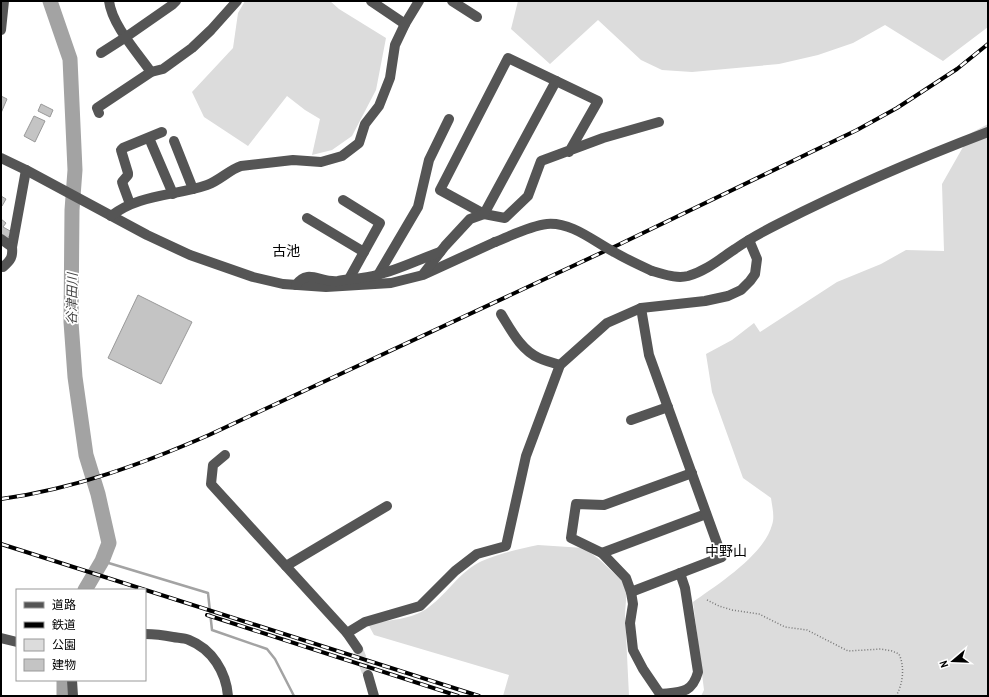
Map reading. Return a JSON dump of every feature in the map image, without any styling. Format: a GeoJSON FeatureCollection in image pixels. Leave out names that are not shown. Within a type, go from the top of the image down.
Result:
{"type":"FeatureCollection","features":[{"type":"Feature","properties":{"kind":"street"},"geometry":{"type":"LineString","coordinates":[[1,30],[4,1]]}},
{"type":"Feature","properties":{"kind":"street"},"geometry":{"type":"LineString","coordinates":[[109,1],[111,11],[126,37],[151,72]]}},
{"type":"Feature","properties":{"kind":"street"},"geometry":{"type":"LineString","coordinates":[[101,53],[176,1]]}},
{"type":"Feature","properties":{"kind":"street"},"geometry":{"type":"LineString","coordinates":[[99,113],[97,108],[151,72],[163,69],[192,48],[211,30],[237,1]]}},
{"type":"Feature","properties":{"kind":"street"},"geometry":{"type":"LineString","coordinates":[[371,1],[405,24]]}},
{"type":"Feature","properties":{"kind":"street"},"geometry":{"type":"LineString","coordinates":[[108,214],[139,200],[173,194],[208,185],[235,168],[241,166],[293,160],[320,162],[342,156],[359,143],[365,124],[379,106],[390,78],[395,45],[405,24],[419,1]]}},
{"type":"Feature","properties":{"kind":"street"},"geometry":{"type":"LineString","coordinates":[[452,1],[477,16]]}},
{"type":"Feature","properties":{"kind":"street"},"geometry":{"type":"LineString","coordinates":[[569,152],[598,101],[508,58],[440,190],[484,214],[505,218],[528,196],[541,162],[569,152],[603,138],[659,122]]}},
{"type":"Feature","properties":{"kind":"street"},"geometry":{"type":"LineString","coordinates":[[423,275],[440,252],[470,219],[484,214],[556,81]]}},
{"type":"Feature","properties":{"kind":"street"},"geometry":{"type":"LineString","coordinates":[[378,275],[418,207],[429,160],[449,119]]}},
{"type":"Feature","properties":{"kind":"street"},"geometry":{"type":"LineString","coordinates":[[130,204],[122,182],[128,173],[121,150],[162,132]]}},
{"type":"Feature","properties":{"kind":"street"},"geometry":{"type":"LineString","coordinates":[[1,158],[147,235],[190,255],[253,277],[283,284],[326,287],[391,283],[423,275],[495,242],[546,224],[561,224],[582,233],[652,271],[669,276],[687,276],[711,265],[749,240],[780,223],[878,177],[945,148],[988,132]]}},
{"type":"Feature","properties":{"kind":"street"},"geometry":{"type":"LineString","coordinates":[[149,138],[173,194]]}},
{"type":"Feature","properties":{"kind":"street"},"geometry":{"type":"LineString","coordinates":[[174,141],[192,189]]}},
{"type":"Feature","properties":{"kind":"street"},"geometry":{"type":"LineString","coordinates":[[3,266],[11,261],[13,255],[12,246],[26,170]]}},
{"type":"Feature","properties":{"kind":"street"},"geometry":{"type":"LineString","coordinates":[[343,200],[380,223],[349,279]]}},
{"type":"Feature","properties":{"kind":"street"},"geometry":{"type":"LineString","coordinates":[[307,218],[364,252]]}},
{"type":"Feature","properties":{"kind":"street"},"geometry":{"type":"LineString","coordinates":[[1,239],[12,246]]}},
{"type":"Feature","properties":{"kind":"street"},"geometry":{"type":"LineString","coordinates":[[348,633],[365,622],[420,606],[455,571],[477,554],[506,546],[526,456],[560,365],[607,323],[641,308],[704,301],[728,296],[741,290],[755,274],[757,259],[749,240]]}},
{"type":"Feature","properties":{"kind":"street"},"geometry":{"type":"LineString","coordinates":[[296,285],[301,279],[307,276],[330,281],[338,281],[378,275],[440,252]]}},
{"type":"Feature","properties":{"kind":"street"},"geometry":{"type":"LineString","coordinates":[[631,592],[722,557],[649,355],[641,308]]}},
{"type":"Feature","properties":{"kind":"street"},"geometry":{"type":"LineString","coordinates":[[501,314],[527,350],[539,358],[560,365]]}},
{"type":"Feature","properties":{"kind":"street"},"geometry":{"type":"LineString","coordinates":[[631,420],[668,407]]}},
{"type":"Feature","properties":{"kind":"street"},"geometry":{"type":"LineString","coordinates":[[225,455],[213,465],[211,484],[348,633],[358,649]]}},
{"type":"Feature","properties":{"kind":"street"},"geometry":{"type":"LineString","coordinates":[[680,573],[684,588],[698,672],[695,682],[691,688],[677,692],[660,694],[643,669],[633,650],[630,623],[633,604],[626,578],[602,553],[571,538],[576,504],[604,505],[692,473]]}},
{"type":"Feature","properties":{"kind":"street"},"geometry":{"type":"LineString","coordinates":[[286,566],[386,506]]}},
{"type":"Feature","properties":{"kind":"street"},"geometry":{"type":"LineString","coordinates":[[602,553],[706,514]]}},
{"type":"Feature","properties":{"kind":"street"},"geometry":{"type":"LineString","coordinates":[[146,634],[188,639],[210,654],[221,668],[227,685],[228,696]]}},
{"type":"Feature","properties":{"kind":"street"},"geometry":{"type":"LineString","coordinates":[[1,638],[16,642]]}},
{"type":"Feature","properties":{"kind":"street"},"geometry":{"type":"LineString","coordinates":[[368,675],[374,696]]}},
{"type":"Feature","properties":{"kind":"street"},"geometry":{"type":"LineString","coordinates":[[72,681],[73,696]]}},
{"type":"Feature","properties":{"kind":"path"},"geometry":{"type":"LineString","coordinates":[[707,600],[732,610],[759,614],[785,627],[807,630],[848,651],[881,649],[900,654],[904,667],[899,692],[896,696]]}},
{"type":"Feature","properties":{"kind":"green space"},"geometry":{"type":"Polygon","coordinates":[[[245,1],[330,1],[339,9],[386,38],[376,90],[352,136],[332,150],[312,155],[320,119],[287,96],[248,146],[204,117],[192,92],[233,48],[238,13],[245,1]]]}},
{"type":"Feature","properties":{"kind":"green space"},"geometry":{"type":"Polygon","coordinates":[[[518,1],[988,1],[988,27],[943,61],[885,25],[853,43],[818,55],[779,64],[692,72],[662,70],[641,60],[598,20],[550,64],[511,29],[518,1]]]}},
{"type":"Feature","properties":{"kind":"green space"},"geometry":{"type":"Polygon","coordinates":[[[988,124],[988,696],[701,696],[704,690],[693,602],[750,558],[767,536],[773,519],[771,498],[743,478],[712,392],[706,354],[732,340],[754,323],[760,332],[837,282],[881,264],[906,250],[944,251],[942,184],[971,133],[988,124]]]}},
{"type":"Feature","properties":{"kind":"green space"},"geometry":{"type":"Polygon","coordinates":[[[538,545],[584,548],[600,560],[627,586],[625,614],[629,696],[503,696],[509,675],[374,635],[368,624],[415,615],[429,607],[474,565],[496,556],[538,545]]]}},
{"type":"Feature","properties":{"kind":"building"},"geometry":{"type":"Polygon","coordinates":[[[1,96],[7,99],[1,113],[1,96]]]}},
{"type":"Feature","properties":{"kind":"building"},"geometry":{"type":"Polygon","coordinates":[[[41,104],[53,110],[50,117],[38,111],[41,104]]]}},
{"type":"Feature","properties":{"kind":"building"},"geometry":{"type":"Polygon","coordinates":[[[34,116],[45,121],[35,142],[24,136],[34,116]]]}},
{"type":"Feature","properties":{"kind":"building"},"geometry":{"type":"Polygon","coordinates":[[[1,196],[6,199],[2,206],[1,206],[1,196]]]}},
{"type":"Feature","properties":{"kind":"building"},"geometry":{"type":"Polygon","coordinates":[[[1,219],[6,223],[3,227],[12,232],[7,239],[1,235],[1,219]]]}},
{"type":"Feature","properties":{"kind":"building"},"geometry":{"type":"Polygon","coordinates":[[[138,295],[192,322],[161,384],[108,358],[138,295]]]}},
{"type":"Feature","properties":{"kind":"waterway","name":"谷津田川"},"geometry":{"type":"LineString","coordinates":[[50,1],[70,59],[75,170],[72,210],[71,322],[75,377],[86,455],[98,494],[109,543],[102,561],[86,589]]}},
{"type":"Feature","properties":{"kind":"waterway"},"geometry":{"type":"LineString","coordinates":[[102,561],[208,593],[212,630],[267,649],[275,659],[294,696]]}},
{"type":"Feature","properties":{"kind":"waterway","name":"谷津田川"},"geometry":{"type":"LineString","coordinates":[[64,681],[64,696]]}},
{"type":"Feature","properties":{"kind":"tunnel"},"geometry":{"type":"LineString","coordinates":[[358,649],[368,675]]}},
{"type":"Feature","properties":{"kind":"railway"},"geometry":{"type":"LineString","coordinates":[[1,499],[28,495],[81,482],[158,456],[209,435],[618,245],[857,130],[897,108],[957,69],[988,44]]}},
{"type":"Feature","properties":{"kind":"railway"},"geometry":{"type":"LineString","coordinates":[[1,544],[143,589]]}},
{"type":"Feature","properties":{"kind":"railway"},"geometry":{"type":"LineString","coordinates":[[146,590],[479,696]]}},
{"type":"Feature","properties":{"kind":"railway"},"geometry":{"type":"LineString","coordinates":[[207,615],[458,696]]}},
{"type":"Feature","properties":{"kind":"district","name":"古池"},"geometry":{"type":"Point","coordinates":[286,251]}},
{"type":"Feature","properties":{"kind":"district","name":"中野山"},"geometry":{"type":"Point","coordinates":[726,551]}}]}
